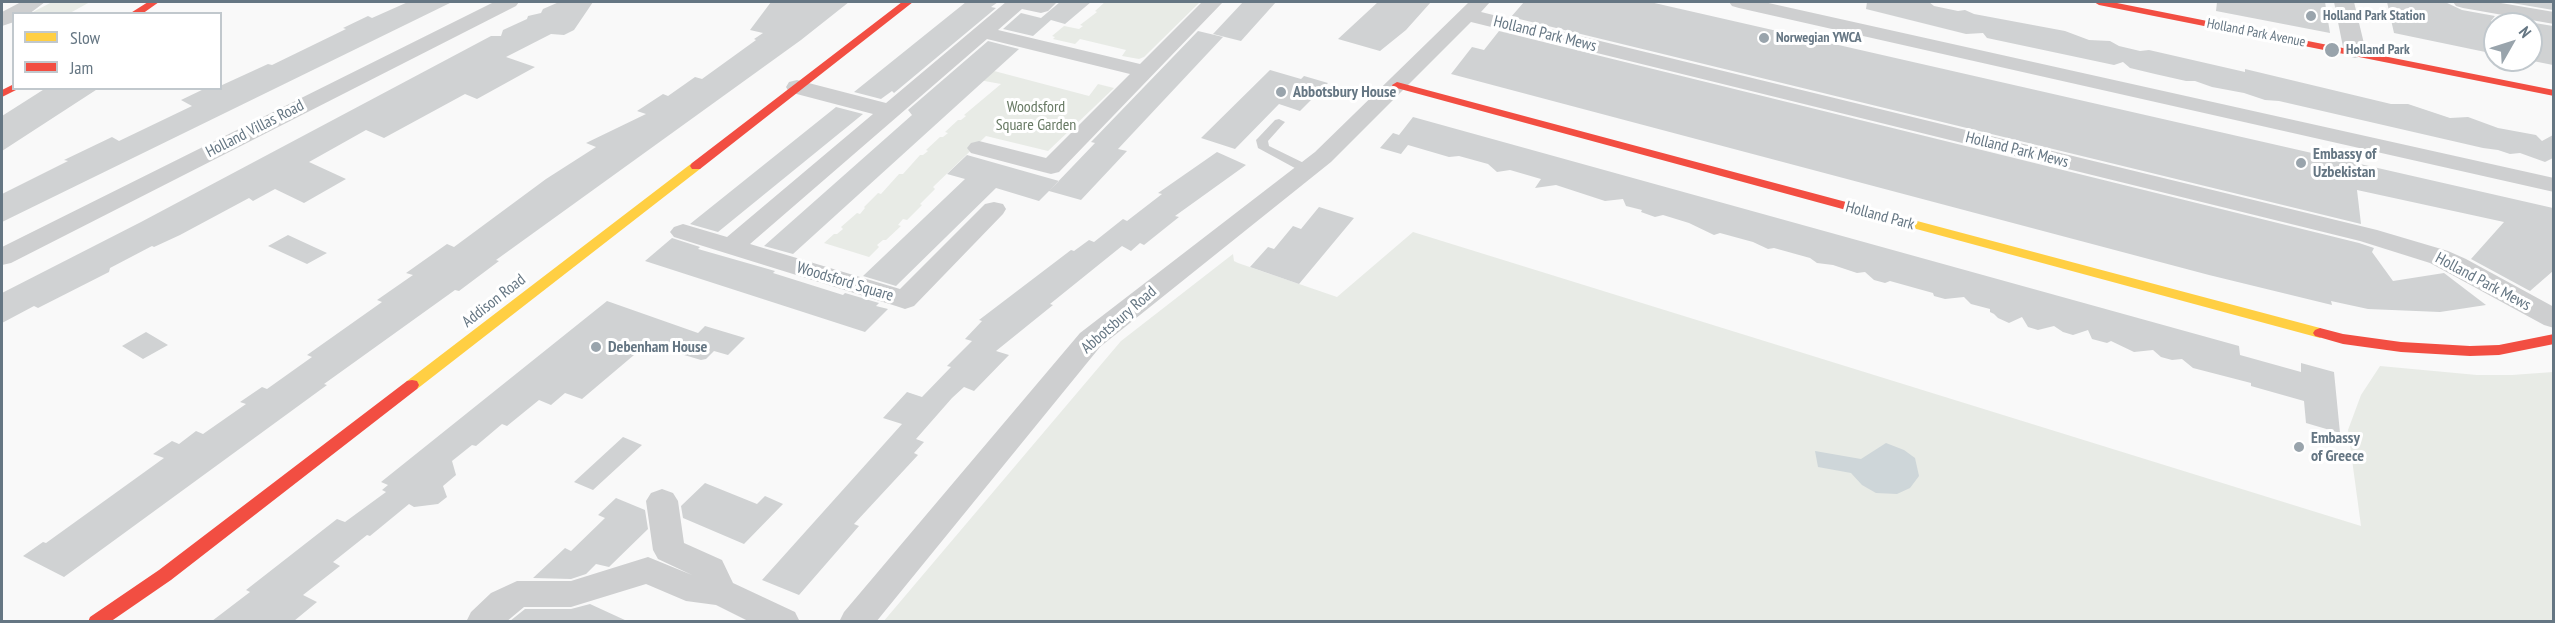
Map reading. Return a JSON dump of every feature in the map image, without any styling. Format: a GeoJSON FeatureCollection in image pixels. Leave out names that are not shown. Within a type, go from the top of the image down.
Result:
{"type":"FeatureCollection","features":[{"type":"Feature","properties":{"kind":"main road"},"geometry":{"type":"LineString","coordinates":[[137,12],[154,2]]}},
{"type":"Feature","properties":{"kind":"main road","name":"Addison Road"},"geometry":{"type":"LineString","coordinates":[[96,621],[165,575],[908,2]]}},
{"type":"Feature","properties":{"kind":"main road","name":"Holland Park Avenue"},"geometry":{"type":"LineString","coordinates":[[2099,2],[2553,93]]}},
{"type":"Feature","properties":{"kind":"main road","name":"Holland Park"},"geometry":{"type":"LineString","coordinates":[[1396,85],[2343,339],[2412,348],[2470,351],[2499,350],[2553,339]]}},
{"type":"Feature","properties":{"kind":"street"},"geometry":{"type":"LineString","coordinates":[[17,12],[35,2]]}},
{"type":"Feature","properties":{"kind":"street","name":"Holland Villas Road"},"geometry":{"type":"LineString","coordinates":[[2,257],[509,2]]}},
{"type":"Feature","properties":{"kind":"street"},"geometry":{"type":"LineString","coordinates":[[731,247],[1018,2],[1041,7],[1047,2]]}},
{"type":"Feature","properties":{"kind":"street"},"geometry":{"type":"LineString","coordinates":[[979,148],[1051,167],[1213,2]]}},
{"type":"Feature","properties":{"kind":"street"},"geometry":{"type":"LineString","coordinates":[[1739,2],[2553,185]]}},
{"type":"Feature","properties":{"kind":"street"},"geometry":{"type":"LineString","coordinates":[[2344,2],[2355,52]]}},
{"type":"Feature","properties":{"kind":"street"},"geometry":{"type":"LineString","coordinates":[[2463,2],[2487,12]]}},
{"type":"Feature","properties":{"kind":"street"},"geometry":{"type":"LineString","coordinates":[[1396,85],[1474,8]]}},
{"type":"Feature","properties":{"kind":"street","name":"Holland Park Mews"},"geometry":{"type":"LineString","coordinates":[[1474,8],[2368,235],[2457,265],[2553,319]]}},
{"type":"Feature","properties":{"kind":"street"},"geometry":{"type":"LineString","coordinates":[[982,32],[1144,71]]}},
{"type":"Feature","properties":{"kind":"street","name":"Abbotsbury Road"},"geometry":{"type":"LineString","coordinates":[[856,621],[1090,340],[1308,170],[1396,85]]}},
{"type":"Feature","properties":{"kind":"street"},"geometry":{"type":"LineString","coordinates":[[797,87],[888,111]]}},
{"type":"Feature","properties":{"kind":"street","name":"Woodsford Square"},"geometry":{"type":"LineString","coordinates":[[683,232],[905,300],[994,209]]}},
{"type":"Feature","properties":{"kind":"street"},"geometry":{"type":"LineString","coordinates":[[662,501],[658,560],[686,588],[721,592],[783,621]]}},
{"type":"Feature","properties":{"kind":"street"},"geometry":{"type":"LineString","coordinates":[[483,621],[503,603],[517,595],[571,594],[658,560]]}},
{"type":"Feature","properties":{"kind":"lane"},"geometry":{"type":"LineString","coordinates":[[1279,122],[1262,140],[1264,148],[1308,170]]}},
{"type":"Feature","properties":{"kind":"green space"},"geometry":{"type":"Polygon","coordinates":[[[52,2],[90,2],[72,12],[33,12],[52,2]]]}},
{"type":"Feature","properties":{"kind":"green space"},"geometry":{"type":"Polygon","coordinates":[[[1105,2],[1200,2],[1144,57],[1139,59],[1122,56],[1126,50],[1080,39],[1075,44],[1053,39],[1055,37],[1052,36],[1064,26],[1079,29],[1083,26],[1080,25],[1097,12],[1095,11],[1105,2]]]}},
{"type":"Feature","properties":{"kind":"green space","name":"Woodsford Square Garden"},"geometry":{"type":"Polygon","coordinates":[[[979,67],[1089,96],[1098,84],[1114,88],[1048,151],[986,136],[933,187],[935,189],[920,204],[922,205],[907,220],[903,219],[898,225],[901,226],[877,245],[879,247],[869,257],[824,243],[843,229],[841,227],[857,213],[860,214],[878,193],[881,194],[899,174],[903,174],[920,155],[923,155],[940,137],[948,133],[945,132],[958,120],[966,116],[964,115],[1001,84],[979,80],[979,67]]]}},
{"type":"Feature","properties":{"kind":"green space"},"geometry":{"type":"Polygon","coordinates":[[[1413,232],[2361,526],[2348,430],[2361,395],[2380,366],[2477,375],[2553,372],[2553,621],[883,622],[1121,341],[1233,254],[1234,261],[1238,263],[1337,297],[1413,232]]]}},
{"type":"Feature","properties":{"kind":"shaded area"},"geometry":{"type":"Polygon","coordinates":[[[1886,443],[1904,450],[1915,458],[1919,476],[1910,488],[1897,494],[1876,493],[1862,485],[1851,473],[1818,467],[1815,451],[1861,459],[1886,443]]]}},
{"type":"Feature","properties":{"kind":"building"},"geometry":{"type":"Polygon","coordinates":[[[408,2],[452,2],[2,222],[2,194],[112,137],[119,141],[192,106],[181,100],[202,90],[222,90],[222,85],[268,64],[272,65],[368,16],[372,18],[408,2]]]}},
{"type":"Feature","properties":{"kind":"building"},"geometry":{"type":"Polygon","coordinates":[[[559,2],[593,2],[574,30],[564,35],[551,34],[506,57],[535,67],[477,99],[465,94],[384,138],[366,130],[309,162],[346,179],[304,203],[275,189],[253,201],[249,198],[180,235],[152,246],[110,268],[109,272],[38,308],[34,306],[2,323],[2,293],[141,222],[491,36],[501,36],[503,30],[559,2]]]}},
{"type":"Feature","properties":{"kind":"building"},"geometry":{"type":"Polygon","coordinates":[[[771,2],[849,2],[801,40],[496,260],[499,261],[459,291],[455,290],[324,384],[327,385],[64,577],[23,556],[43,542],[46,543],[164,458],[153,454],[172,441],[179,444],[196,431],[203,434],[246,404],[240,402],[262,387],[267,389],[312,357],[307,355],[382,302],[377,300],[413,275],[406,273],[447,244],[454,247],[546,179],[596,147],[586,143],[646,114],[637,111],[663,94],[668,96],[695,77],[702,79],[756,40],[754,39],[763,33],[750,30],[771,2]]]}},
{"type":"Feature","properties":{"kind":"building"},"geometry":{"type":"Polygon","coordinates":[[[966,2],[998,2],[991,7],[996,8],[894,93],[892,91],[881,99],[854,92],[966,2]]]}},
{"type":"Feature","properties":{"kind":"building"},"geometry":{"type":"Polygon","coordinates":[[[1060,2],[1091,2],[1065,24],[1051,20],[1033,36],[1003,29],[1021,13],[1041,18],[1060,2]]]}},
{"type":"Feature","properties":{"kind":"building"},"geometry":{"type":"Polygon","coordinates":[[[1243,2],[1276,2],[1241,41],[1213,34],[1243,2]]]}},
{"type":"Feature","properties":{"kind":"building"},"geometry":{"type":"Polygon","coordinates":[[[1378,2],[1431,2],[1406,30],[1380,51],[1338,39],[1378,2]]]}},
{"type":"Feature","properties":{"kind":"building"},"geometry":{"type":"Polygon","coordinates":[[[1524,2],[1650,2],[2553,208],[2553,271],[2530,291],[2471,259],[2504,222],[2357,190],[2361,224],[1511,17],[1524,2]]]}},
{"type":"Feature","properties":{"kind":"building"},"geometry":{"type":"Polygon","coordinates":[[[1867,2],[1929,2],[1934,6],[1958,11],[1965,10],[1974,14],[2065,31],[2089,40],[2110,41],[2119,46],[2140,51],[2149,50],[2245,72],[2245,69],[2391,104],[2408,104],[2450,118],[2468,117],[2498,128],[2536,135],[2542,141],[2553,135],[2553,158],[2545,162],[2520,153],[2510,154],[2279,101],[2265,100],[2195,81],[2155,74],[2130,68],[2123,62],[2114,65],[1987,38],[1983,33],[1966,34],[1866,9],[1867,2]]]}},
{"type":"Feature","properties":{"kind":"building"},"geometry":{"type":"Polygon","coordinates":[[[2217,2],[2325,2],[2330,33],[2216,11],[2217,2]]]}},
{"type":"Feature","properties":{"kind":"building"},"geometry":{"type":"Polygon","coordinates":[[[2387,2],[2445,2],[2462,10],[2483,14],[2483,52],[2394,33],[2387,2]]]}},
{"type":"Feature","properties":{"kind":"building"},"geometry":{"type":"Polygon","coordinates":[[[2506,2],[2553,2],[2553,10],[2506,2]]]}},
{"type":"Feature","properties":{"kind":"building"},"geometry":{"type":"Polygon","coordinates":[[[2543,24],[2553,26],[2553,65],[2543,63],[2543,24]]]}},
{"type":"Feature","properties":{"kind":"building"},"geometry":{"type":"Polygon","coordinates":[[[1198,31],[1223,37],[1118,149],[1127,151],[1081,200],[1049,191],[1095,143],[1091,142],[1198,31]]]}},
{"type":"Feature","properties":{"kind":"building"},"geometry":{"type":"Polygon","coordinates":[[[1499,31],[2359,243],[2374,248],[2372,252],[2393,281],[2444,273],[2486,305],[2440,312],[2368,309],[2331,301],[2332,305],[2209,275],[1451,74],[1472,47],[1484,50],[1499,31]]]}},
{"type":"Feature","properties":{"kind":"building"},"geometry":{"type":"Polygon","coordinates":[[[988,41],[1019,49],[793,254],[764,246],[912,115],[908,110],[988,41]]]}},
{"type":"Feature","properties":{"kind":"building"},"geometry":{"type":"Polygon","coordinates":[[[1270,70],[1301,79],[1304,76],[1328,83],[1300,111],[1279,104],[1235,149],[1201,138],[1270,70]]]}},
{"type":"Feature","properties":{"kind":"building"},"geometry":{"type":"Polygon","coordinates":[[[43,90],[96,90],[2,151],[2,116],[43,90]]]}},
{"type":"Feature","properties":{"kind":"building"},"geometry":{"type":"Polygon","coordinates":[[[836,107],[863,114],[718,232],[690,224],[836,107]]]}},
{"type":"Feature","properties":{"kind":"building"},"geometry":{"type":"Polygon","coordinates":[[[1413,117],[2239,346],[2240,355],[2301,372],[2301,363],[2334,372],[2340,433],[2306,423],[2304,401],[2251,386],[2251,383],[2193,368],[2182,359],[2172,360],[2161,357],[2153,350],[2134,352],[2111,341],[2107,343],[2092,339],[2088,330],[2073,335],[2054,326],[2038,330],[2028,327],[2022,317],[2009,323],[1998,318],[1990,312],[1990,309],[1971,304],[1964,297],[1945,299],[1934,296],[1933,293],[1890,281],[1885,283],[1874,280],[1865,272],[1857,273],[1833,265],[1817,263],[1810,258],[1774,248],[1768,249],[1753,242],[1720,233],[1714,235],[1689,223],[1663,215],[1655,217],[1641,212],[1642,210],[1626,206],[1623,199],[1605,201],[1556,185],[1535,188],[1541,179],[1510,170],[1497,172],[1488,164],[1459,156],[1449,157],[1408,145],[1401,154],[1380,148],[1393,133],[1399,135],[1413,117]]]}},
{"type":"Feature","properties":{"kind":"building"},"geometry":{"type":"Polygon","coordinates":[[[1217,152],[1246,165],[1175,216],[1179,217],[1144,245],[1140,243],[1131,251],[1122,246],[996,351],[1009,355],[974,391],[964,387],[916,439],[924,442],[914,453],[918,455],[854,524],[859,526],[799,595],[762,580],[902,424],[883,418],[907,392],[922,397],[951,367],[947,366],[972,341],[965,339],[982,321],[979,320],[1071,250],[1074,251],[1089,240],[1094,242],[1123,219],[1127,221],[1162,194],[1158,193],[1217,152]]]}},
{"type":"Feature","properties":{"kind":"building"},"geometry":{"type":"Polygon","coordinates":[[[967,155],[1059,181],[1039,201],[996,188],[896,286],[863,276],[965,179],[947,174],[967,155]]]}},
{"type":"Feature","properties":{"kind":"building"},"geometry":{"type":"Polygon","coordinates":[[[1319,207],[1354,218],[1299,284],[1250,267],[1268,247],[1274,249],[1293,226],[1301,229],[1319,207]]]}},
{"type":"Feature","properties":{"kind":"building"},"geometry":{"type":"Polygon","coordinates":[[[288,235],[327,253],[307,264],[268,246],[288,235]]]}},
{"type":"Feature","properties":{"kind":"building"},"geometry":{"type":"Polygon","coordinates":[[[672,238],[700,247],[698,249],[775,271],[773,273],[843,295],[845,293],[879,303],[876,306],[888,309],[865,332],[645,261],[672,238]]]}},
{"type":"Feature","properties":{"kind":"building"},"geometry":{"type":"Polygon","coordinates":[[[607,301],[698,333],[705,326],[745,338],[728,355],[714,351],[706,359],[701,360],[647,344],[582,399],[565,393],[551,405],[539,400],[507,426],[502,424],[476,446],[472,445],[452,461],[456,475],[443,486],[447,497],[438,504],[414,507],[409,504],[333,562],[340,566],[303,595],[317,602],[294,621],[212,621],[250,592],[246,590],[337,519],[345,522],[386,492],[382,490],[388,485],[381,482],[607,301]]]}},
{"type":"Feature","properties":{"kind":"building"},"geometry":{"type":"Polygon","coordinates":[[[146,332],[168,345],[143,359],[122,346],[146,332]]]}},
{"type":"Feature","properties":{"kind":"building"},"geometry":{"type":"Polygon","coordinates":[[[623,437],[642,445],[593,490],[574,482],[623,437]]]}},
{"type":"Feature","properties":{"kind":"building"},"geometry":{"type":"Polygon","coordinates":[[[705,483],[757,504],[765,496],[783,504],[744,544],[683,518],[681,506],[705,483]]]}},
{"type":"Feature","properties":{"kind":"building"},"geometry":{"type":"Polygon","coordinates":[[[616,498],[645,510],[648,529],[609,567],[596,564],[586,574],[571,579],[533,578],[565,548],[571,551],[605,518],[598,515],[616,498]]]}},
{"type":"Feature","properties":{"kind":"building"},"geometry":{"type":"Polygon","coordinates":[[[590,604],[627,621],[510,621],[525,609],[571,609],[590,604]]]}},
{"type":"Feature","properties":{"kind":"traffic: slow"},"geometry":{"type":"LineString","coordinates":[[412,385],[696,166]]}},
{"type":"Feature","properties":{"kind":"traffic: slow"},"geometry":{"type":"LineString","coordinates":[[1887,217],[2320,333]]}},
{"type":"Feature","properties":{"kind":"traffic: jam"},"geometry":{"type":"LineString","coordinates":[[137,12],[154,2]]}},
{"type":"Feature","properties":{"kind":"traffic: jam"},"geometry":{"type":"LineString","coordinates":[[696,166],[908,2]]}},
{"type":"Feature","properties":{"kind":"traffic: jam"},"geometry":{"type":"LineString","coordinates":[[2099,2],[2554,93]]}},
{"type":"Feature","properties":{"kind":"traffic: jam"},"geometry":{"type":"LineString","coordinates":[[1397,85],[1887,217]]}},
{"type":"Feature","properties":{"kind":"traffic: jam"},"geometry":{"type":"LineString","coordinates":[[2,94],[12,88]]}},
{"type":"Feature","properties":{"kind":"traffic: jam"},"geometry":{"type":"LineString","coordinates":[[2320,333],[2343,339],[2401,347],[2470,351],[2499,350],[2554,339]]}},
{"type":"Feature","properties":{"kind":"traffic: jam"},"geometry":{"type":"LineString","coordinates":[[96,622],[165,575],[412,385]]}},
{"type":"Feature","properties":{"kind":"place","name":"Holland Park Station"},"geometry":{"type":"Point","coordinates":[2311,16]}},
{"type":"Feature","properties":{"kind":"place","name":"Norwegian YWCA"},"geometry":{"type":"Point","coordinates":[1764,38]}},
{"type":"Feature","properties":{"kind":"place","name":"Holland Park"},"geometry":{"type":"Point","coordinates":[2332,50]}},
{"type":"Feature","properties":{"kind":"place","name":"Abbotsbury House"},"geometry":{"type":"Point","coordinates":[1281,92]}},
{"type":"Feature","properties":{"kind":"place","name":"Embassy of Uzbekistan"},"geometry":{"type":"Point","coordinates":[2301,163]}},
{"type":"Feature","properties":{"kind":"place","name":"Debenham House"},"geometry":{"type":"Point","coordinates":[596,347]}},
{"type":"Feature","properties":{"kind":"place","name":"Embassy of Greece"},"geometry":{"type":"Point","coordinates":[2299,447]}}]}
